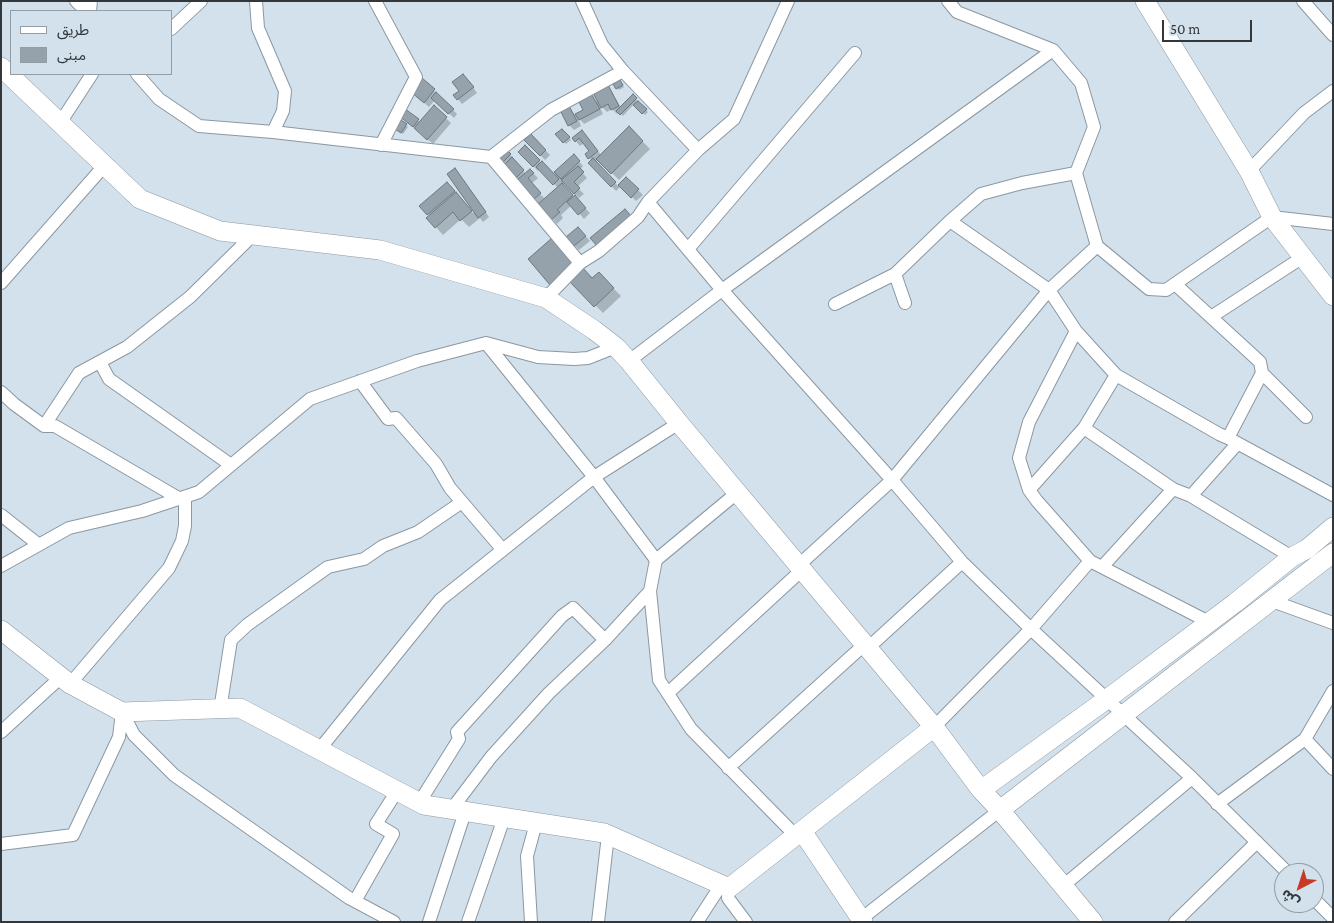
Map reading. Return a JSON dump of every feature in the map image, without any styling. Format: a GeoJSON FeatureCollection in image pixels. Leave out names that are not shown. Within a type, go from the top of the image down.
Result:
{"type":"FeatureCollection","features":[{"type":"Feature","properties":{"kind":"street"},"geometry":{"type":"LineString","coordinates":[[76,1],[85,10]]}},
{"type":"Feature","properties":{"kind":"street"},"geometry":{"type":"LineString","coordinates":[[172,28],[201,1]]}},
{"type":"Feature","properties":{"kind":"street"},"geometry":{"type":"LineString","coordinates":[[256,1],[258,28],[285,91],[283,111],[272,132]]}},
{"type":"Feature","properties":{"kind":"street"},"geometry":{"type":"LineString","coordinates":[[375,1],[416,77],[381,145]]}},
{"type":"Feature","properties":{"kind":"street"},"geometry":{"type":"LineString","coordinates":[[582,1],[602,45],[623,71],[698,150]]}},
{"type":"Feature","properties":{"kind":"street"},"geometry":{"type":"LineString","coordinates":[[546,298],[580,263],[599,251],[638,217],[648,202],[698,150],[734,119],[788,1]]}},
{"type":"Feature","properties":{"kind":"street"},"geometry":{"type":"LineString","coordinates":[[948,1],[957,12],[1053,50],[1081,83],[1094,127],[1076,173],[1097,246],[1149,289],[1166,290],[1272,217],[1333,224]]}},
{"type":"Feature","properties":{"kind":"street"},"geometry":{"type":"LineString","coordinates":[[1145,1],[1249,171],[1272,217],[1333,296]]}},
{"type":"Feature","properties":{"kind":"street"},"geometry":{"type":"LineString","coordinates":[[1311,4],[1333,35]]}},
{"type":"Feature","properties":{"kind":"street"},"geometry":{"type":"LineString","coordinates":[[630,361],[722,290],[1053,50]]}},
{"type":"Feature","properties":{"kind":"street"},"geometry":{"type":"LineString","coordinates":[[688,249],[855,53]]}},
{"type":"Feature","properties":{"kind":"street"},"geometry":{"type":"LineString","coordinates":[[2,68],[140,199],[220,231],[380,250],[546,298],[594,330],[630,361],[679,423],[934,727],[981,790],[1000,810],[1093,922]]}},
{"type":"Feature","properties":{"kind":"street"},"geometry":{"type":"LineString","coordinates":[[491,158],[551,110],[623,71]]}},
{"type":"Feature","properties":{"kind":"street"},"geometry":{"type":"LineString","coordinates":[[60,123],[91,75]]}},
{"type":"Feature","properties":{"kind":"street"},"geometry":{"type":"LineString","coordinates":[[138,75],[159,99],[199,126],[272,132],[491,158],[580,263]]}},
{"type":"Feature","properties":{"kind":"street"},"geometry":{"type":"LineString","coordinates":[[1249,171],[1304,114],[1333,91]]}},
{"type":"Feature","properties":{"kind":"street"},"geometry":{"type":"LineString","coordinates":[[1,283],[104,166]]}},
{"type":"Feature","properties":{"kind":"street"},"geometry":{"type":"LineString","coordinates":[[835,304],[895,274],[981,194],[1022,183],[1076,173]]}},
{"type":"Feature","properties":{"kind":"street"},"geometry":{"type":"LineString","coordinates":[[648,202],[722,290],[892,480],[962,562],[1031,629],[1192,778],[1278,863]]}},
{"type":"Feature","properties":{"kind":"street"},"geometry":{"type":"LineString","coordinates":[[950,221],[1049,290],[1076,331],[1116,375],[1219,434],[1333,495]]}},
{"type":"Feature","properties":{"kind":"street"},"geometry":{"type":"LineString","coordinates":[[44,426],[79,374],[127,347],[190,297],[253,235]]}},
{"type":"Feature","properties":{"kind":"street"},"geometry":{"type":"LineString","coordinates":[[668,693],[892,480],[1049,290],[1097,246]]}},
{"type":"Feature","properties":{"kind":"street"},"geometry":{"type":"LineString","coordinates":[[1211,317],[1302,256]]}},
{"type":"Feature","properties":{"kind":"street"},"geometry":{"type":"LineString","coordinates":[[895,274],[905,303]]}},
{"type":"Feature","properties":{"kind":"street"},"geometry":{"type":"LineString","coordinates":[[1175,284],[1260,362],[1262,373],[1233,441],[1191,496]]}},
{"type":"Feature","properties":{"kind":"street"},"geometry":{"type":"LineString","coordinates":[[1076,331],[1029,422],[1020,458],[1029,490],[1090,561],[1209,622]]}},
{"type":"Feature","properties":{"kind":"street"},"geometry":{"type":"LineString","coordinates":[[1,566],[69,528],[142,511],[199,492],[310,399],[360,381],[417,361],[486,343],[538,357],[574,360],[588,358],[616,348]]}},
{"type":"Feature","properties":{"kind":"street"},"geometry":{"type":"LineString","coordinates":[[486,343],[594,477],[656,560]]}},
{"type":"Feature","properties":{"kind":"street"},"geometry":{"type":"LineString","coordinates":[[100,362],[109,379],[231,465]]}},
{"type":"Feature","properties":{"kind":"street"},"geometry":{"type":"LineString","coordinates":[[1262,373],[1306,417]]}},
{"type":"Feature","properties":{"kind":"street"},"geometry":{"type":"LineString","coordinates":[[1029,490],[1084,428],[1116,375]]}},
{"type":"Feature","properties":{"kind":"street"},"geometry":{"type":"LineString","coordinates":[[360,381],[388,419],[396,418],[436,464],[450,488],[503,550]]}},
{"type":"Feature","properties":{"kind":"street"},"geometry":{"type":"LineString","coordinates":[[1,392],[44,426],[54,426],[182,498]]}},
{"type":"Feature","properties":{"kind":"street"},"geometry":{"type":"LineString","coordinates":[[320,750],[440,600],[594,477],[679,423]]}},
{"type":"Feature","properties":{"kind":"street"},"geometry":{"type":"LineString","coordinates":[[1084,428],[1174,489],[1191,496],[1292,557]]}},
{"type":"Feature","properties":{"kind":"street"},"geometry":{"type":"LineString","coordinates":[[1102,567],[1174,489]]}},
{"type":"Feature","properties":{"kind":"street"},"geometry":{"type":"LineString","coordinates":[[738,492],[656,560],[650,591],[659,680],[691,728],[728,768],[798,833],[862,921],[1123,714],[1329,560]]}},
{"type":"Feature","properties":{"kind":"street"},"geometry":{"type":"LineString","coordinates":[[1,732],[66,681],[168,568],[182,541],[185,526],[182,498]]}},
{"type":"Feature","properties":{"kind":"street"},"geometry":{"type":"LineString","coordinates":[[220,710],[231,640],[247,625],[328,567],[364,559],[383,546],[418,532],[462,502]]}},
{"type":"Feature","properties":{"kind":"street"},"geometry":{"type":"LineString","coordinates":[[1,515],[39,545]]}},
{"type":"Feature","properties":{"kind":"street"},"geometry":{"type":"LineString","coordinates":[[981,790],[1107,699],[1292,557],[1307,549],[1333,527]]}},
{"type":"Feature","properties":{"kind":"street"},"geometry":{"type":"LineString","coordinates":[[697,922],[725,886],[798,833],[934,727],[1031,629],[1090,561]]}},
{"type":"Feature","properties":{"kind":"street"},"geometry":{"type":"LineString","coordinates":[[728,768],[962,562]]}},
{"type":"Feature","properties":{"kind":"street"},"geometry":{"type":"LineString","coordinates":[[429,922],[458,811],[491,756],[549,693],[605,640],[650,591]]}},
{"type":"Feature","properties":{"kind":"street"},"geometry":{"type":"LineString","coordinates":[[1272,601],[1333,623]]}},
{"type":"Feature","properties":{"kind":"street"},"geometry":{"type":"LineString","coordinates":[[419,803],[459,739],[457,732],[562,616],[573,608],[605,640]]}},
{"type":"Feature","properties":{"kind":"street"},"geometry":{"type":"LineString","coordinates":[[1,630],[66,681],[122,712],[240,708],[424,805],[604,833],[725,886]]}},
{"type":"Feature","properties":{"kind":"street"},"geometry":{"type":"LineString","coordinates":[[1217,804],[1305,739],[1331,698]]}},
{"type":"Feature","properties":{"kind":"street"},"geometry":{"type":"LineString","coordinates":[[1,844],[73,835],[119,737],[122,712]]}},
{"type":"Feature","properties":{"kind":"street"},"geometry":{"type":"LineString","coordinates":[[122,712],[134,736],[174,775],[355,901],[390,921]]}},
{"type":"Feature","properties":{"kind":"street"},"geometry":{"type":"LineString","coordinates":[[1305,739],[1333,769]]}},
{"type":"Feature","properties":{"kind":"street"},"geometry":{"type":"LineString","coordinates":[[1063,886],[1192,778]]}},
{"type":"Feature","properties":{"kind":"street"},"geometry":{"type":"LineString","coordinates":[[355,901],[392,834],[376,824],[398,791]]}},
{"type":"Feature","properties":{"kind":"street"},"geometry":{"type":"LineString","coordinates":[[468,922],[504,818]]}},
{"type":"Feature","properties":{"kind":"street"},"geometry":{"type":"LineString","coordinates":[[531,922],[527,856],[536,823]]}},
{"type":"Feature","properties":{"kind":"street"},"geometry":{"type":"LineString","coordinates":[[598,922],[608,835]]}},
{"type":"Feature","properties":{"kind":"street"},"geometry":{"type":"LineString","coordinates":[[1175,922],[1257,842]]}},
{"type":"Feature","properties":{"kind":"street"},"geometry":{"type":"LineString","coordinates":[[725,886],[728,898],[746,922]]}},
{"type":"Feature","properties":{"kind":"building"},"geometry":{"type":"Polygon","coordinates":[[[463,74],[474,87],[457,100],[453,95],[459,91],[452,82],[463,74]]]}},
{"type":"Feature","properties":{"kind":"building"},"geometry":{"type":"Polygon","coordinates":[[[422,78],[435,89],[424,103],[411,92],[422,78]]]}},
{"type":"Feature","properties":{"kind":"building"},"geometry":{"type":"Polygon","coordinates":[[[620,80],[623,85],[616,89],[613,84],[620,80]]]}},
{"type":"Feature","properties":{"kind":"building"},"geometry":{"type":"Polygon","coordinates":[[[608,85],[619,106],[611,110],[608,104],[601,108],[593,93],[608,85]]]}},
{"type":"Feature","properties":{"kind":"building"},"geometry":{"type":"Polygon","coordinates":[[[436,92],[454,109],[448,114],[431,98],[436,92]]]}},
{"type":"Feature","properties":{"kind":"building"},"geometry":{"type":"Polygon","coordinates":[[[633,94],[637,98],[620,115],[616,111],[633,94]]]}},
{"type":"Feature","properties":{"kind":"building"},"geometry":{"type":"Polygon","coordinates":[[[592,95],[600,109],[579,120],[575,114],[583,110],[579,102],[592,95]]]}},
{"type":"Feature","properties":{"kind":"building"},"geometry":{"type":"Polygon","coordinates":[[[638,101],[647,109],[642,114],[633,105],[638,101]]]}},
{"type":"Feature","properties":{"kind":"building"},"geometry":{"type":"Polygon","coordinates":[[[434,105],[447,117],[427,140],[414,128],[434,105]]]}},
{"type":"Feature","properties":{"kind":"building"},"geometry":{"type":"Polygon","coordinates":[[[569,106],[577,121],[568,126],[560,110],[569,106]]]}},
{"type":"Feature","properties":{"kind":"building"},"geometry":{"type":"Polygon","coordinates":[[[405,109],[419,119],[413,127],[399,116],[405,109]]]}},
{"type":"Feature","properties":{"kind":"building"},"geometry":{"type":"Polygon","coordinates":[[[401,120],[407,124],[401,133],[395,129],[401,120]]]}},
{"type":"Feature","properties":{"kind":"building"},"geometry":{"type":"Polygon","coordinates":[[[629,126],[643,141],[611,174],[596,159],[629,126]]]}},
{"type":"Feature","properties":{"kind":"building"},"geometry":{"type":"Polygon","coordinates":[[[562,129],[570,137],[563,143],[555,134],[562,129]]]}},
{"type":"Feature","properties":{"kind":"building"},"geometry":{"type":"Polygon","coordinates":[[[582,130],[598,151],[588,159],[585,154],[589,151],[579,138],[575,142],[572,138],[582,130]]]}},
{"type":"Feature","properties":{"kind":"building"},"geometry":{"type":"Polygon","coordinates":[[[531,134],[546,150],[540,156],[524,140],[531,134]]]}},
{"type":"Feature","properties":{"kind":"building"},"geometry":{"type":"Polygon","coordinates":[[[525,145],[540,160],[533,167],[518,152],[525,145]]]}},
{"type":"Feature","properties":{"kind":"building"},"geometry":{"type":"Polygon","coordinates":[[[505,148],[511,154],[500,165],[494,158],[505,148]]]}},
{"type":"Feature","properties":{"kind":"building"},"geometry":{"type":"Polygon","coordinates":[[[574,154],[580,161],[561,179],[554,172],[574,154]]]}},
{"type":"Feature","properties":{"kind":"building"},"geometry":{"type":"Polygon","coordinates":[[[512,157],[524,170],[515,179],[503,166],[512,157]]]}},
{"type":"Feature","properties":{"kind":"building"},"geometry":{"type":"Polygon","coordinates":[[[593,158],[616,182],[611,187],[588,163],[593,158]]]}},
{"type":"Feature","properties":{"kind":"building"},"geometry":{"type":"Polygon","coordinates":[[[542,161],[559,179],[553,185],[536,167],[542,161]]]}},
{"type":"Feature","properties":{"kind":"building"},"geometry":{"type":"Polygon","coordinates":[[[578,166],[584,172],[574,182],[580,188],[574,194],[561,180],[578,166]]]}},
{"type":"Feature","properties":{"kind":"building"},"geometry":{"type":"Polygon","coordinates":[[[455,168],[486,212],[478,218],[447,174],[455,168]]]}},
{"type":"Feature","properties":{"kind":"building"},"geometry":{"type":"Polygon","coordinates":[[[530,169],[534,173],[528,178],[541,193],[534,199],[517,180],[530,169]]]}},
{"type":"Feature","properties":{"kind":"building"},"geometry":{"type":"Polygon","coordinates":[[[626,177],[639,189],[631,198],[618,185],[626,177]]]}},
{"type":"Feature","properties":{"kind":"building"},"geometry":{"type":"Polygon","coordinates":[[[447,182],[455,191],[427,215],[419,206],[447,182]]]}},
{"type":"Feature","properties":{"kind":"building"},"geometry":{"type":"Polygon","coordinates":[[[562,183],[573,195],[557,210],[560,212],[551,220],[537,205],[562,183]]]}},
{"type":"Feature","properties":{"kind":"building"},"geometry":{"type":"Polygon","coordinates":[[[456,192],[472,211],[460,221],[453,212],[435,228],[426,218],[456,192]]]}},
{"type":"Feature","properties":{"kind":"building"},"geometry":{"type":"Polygon","coordinates":[[[575,195],[586,208],[578,215],[567,202],[575,195]]]}},
{"type":"Feature","properties":{"kind":"building"},"geometry":{"type":"Polygon","coordinates":[[[625,209],[632,217],[598,247],[590,238],[625,209]]]}},
{"type":"Feature","properties":{"kind":"building"},"geometry":{"type":"Polygon","coordinates":[[[578,227],[586,236],[574,246],[566,237],[578,227]]]}},
{"type":"Feature","properties":{"kind":"building"},"geometry":{"type":"Polygon","coordinates":[[[552,238],[575,263],[550,285],[528,259],[552,238]]]}},
{"type":"Feature","properties":{"kind":"building"},"geometry":{"type":"Polygon","coordinates":[[[582,267],[592,278],[599,272],[614,288],[594,307],[569,281],[582,267]]]}}]}
